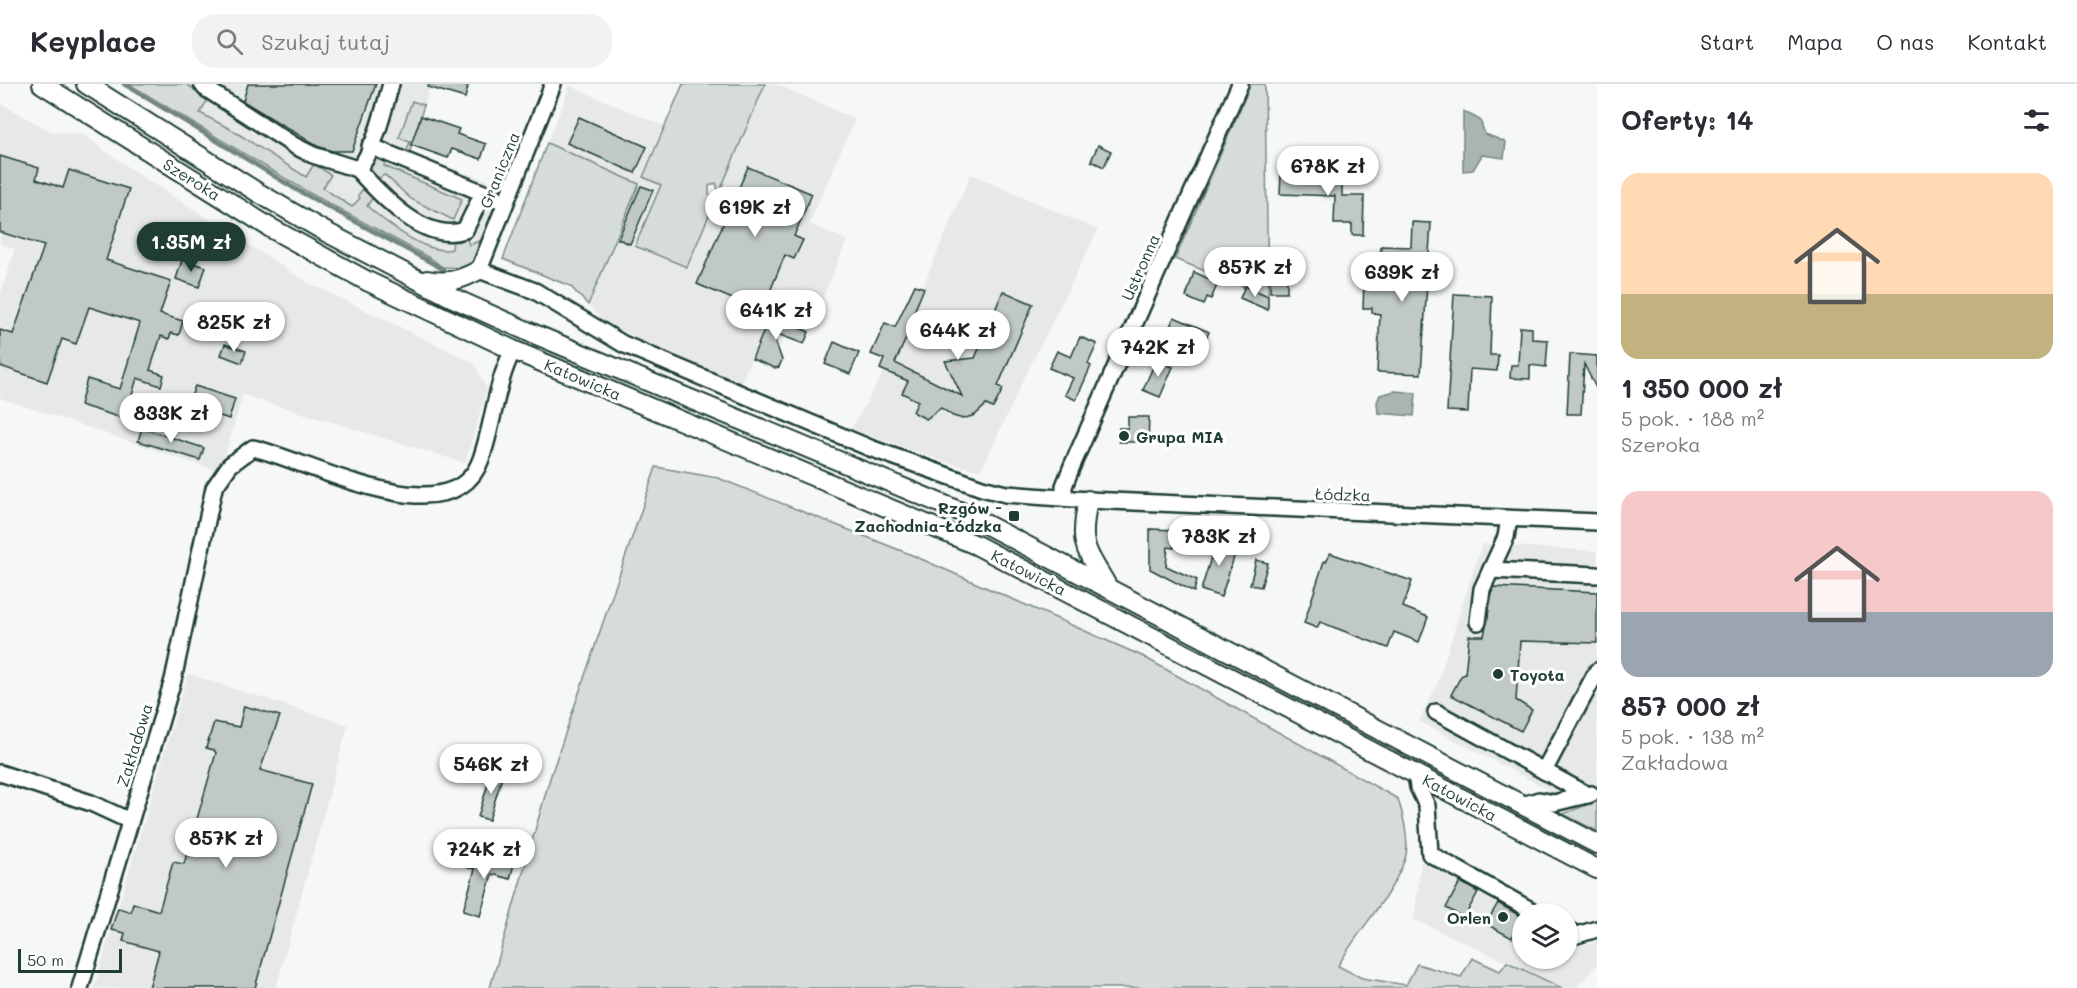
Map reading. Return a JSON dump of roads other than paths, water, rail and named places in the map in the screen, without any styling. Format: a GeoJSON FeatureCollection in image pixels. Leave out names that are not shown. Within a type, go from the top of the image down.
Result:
{"type":"FeatureCollection","features":[{"type":"Feature","properties":{"kind":"main road","name":"Szeroka"},"geometry":{"type":"LineString","coordinates":[[42,84],[268,227],[357,276],[442,318]]}},
{"type":"Feature","properties":{"kind":"main road","name":"Szeroka"},"geometry":{"type":"LineString","coordinates":[[86,84],[267,198],[451,297]]}},
{"type":"Feature","properties":{"kind":"main road"},"geometry":{"type":"LineString","coordinates":[[410,276],[439,282],[452,282],[479,270]]}},
{"type":"Feature","properties":{"kind":"main road","name":"Katowicka"},"geometry":{"type":"LineString","coordinates":[[451,297],[527,331],[966,514],[1597,844]]}},
{"type":"Feature","properties":{"kind":"main road","name":"Katowicka"},"geometry":{"type":"LineString","coordinates":[[442,318],[976,545],[1597,869]]}},
{"type":"Feature","properties":{"kind":"main road"},"geometry":{"type":"LineString","coordinates":[[1088,500],[1082,527],[1084,542],[1088,555],[1107,586]]}},
{"type":"Feature","properties":{"kind":"street"},"geometry":{"type":"LineString","coordinates":[[202,84],[295,146],[313,155],[357,169],[394,207],[412,219],[443,234],[465,230],[483,193]]}},
{"type":"Feature","properties":{"kind":"street"},"geometry":{"type":"LineString","coordinates":[[357,169],[370,146],[391,84]]}},
{"type":"Feature","properties":{"kind":"street","name":"Graniczna"},"geometry":{"type":"LineString","coordinates":[[479,270],[553,84]]}},
{"type":"Feature","properties":{"kind":"street","name":"Ustronna"},"geometry":{"type":"LineString","coordinates":[[1064,498],[1064,486],[1072,466],[1240,84]]}},
{"type":"Feature","properties":{"kind":"street"},"geometry":{"type":"LineString","coordinates":[[370,146],[505,202]]}},
{"type":"Feature","properties":{"kind":"street","name":"Łódzka"},"geometry":{"type":"LineString","coordinates":[[479,270],[535,291],[622,344],[870,448],[982,488],[1006,494],[1088,500],[1597,522]]}},
{"type":"Feature","properties":{"kind":"street","name":"Zakładowa"},"geometry":{"type":"LineString","coordinates":[[80,988],[173,680],[214,488],[230,465],[253,448],[269,451],[357,483],[402,495],[429,496],[450,490],[470,478],[481,461],[501,378],[513,350]]}},
{"type":"Feature","properties":{"kind":"street"},"geometry":{"type":"LineString","coordinates":[[1478,622],[1482,589],[1506,537],[1509,519]]}},
{"type":"Feature","properties":{"kind":"street"},"geometry":{"type":"LineString","coordinates":[[1491,570],[1597,575]]}},
{"type":"Feature","properties":{"kind":"street"},"geometry":{"type":"LineString","coordinates":[[1544,771],[1597,671]]}},
{"type":"Feature","properties":{"kind":"street"},"geometry":{"type":"LineString","coordinates":[[1436,712],[1544,771],[1593,794]]}},
{"type":"Feature","properties":{"kind":"street"},"geometry":{"type":"LineString","coordinates":[[0,773],[91,803],[130,821]]}},
{"type":"Feature","properties":{"kind":"street"},"geometry":{"type":"LineString","coordinates":[[1416,775],[1418,787],[1427,806],[1430,854],[1518,903]]}},
{"type":"Feature","properties":{"kind":"street"},"geometry":{"type":"LineString","coordinates":[[1522,804],[1539,800],[1554,803],[1593,794]]}},
{"type":"Feature","properties":{"kind":"street"},"geometry":{"type":"LineString","coordinates":[[1578,935],[1597,929]]}},
{"type":"Feature","properties":{"kind":"waterway"},"geometry":{"type":"LineString","coordinates":[[124,84],[297,190],[443,269]]}},
{"type":"Feature","properties":{"kind":"place","name":"Grupa MIA"},"geometry":{"type":"Point","coordinates":[1124,436]}},
{"type":"Feature","properties":{"kind":"place","name":"Rzgów - Zachodnia-Łódzka"},"geometry":{"type":"Point","coordinates":[1014,516]}},
{"type":"Feature","properties":{"kind":"place","name":"Toyota"},"geometry":{"type":"Point","coordinates":[1498,674]}},
{"type":"Feature","properties":{"kind":"place","name":"Orlen"},"geometry":{"type":"Point","coordinates":[1503,917]}}]}
